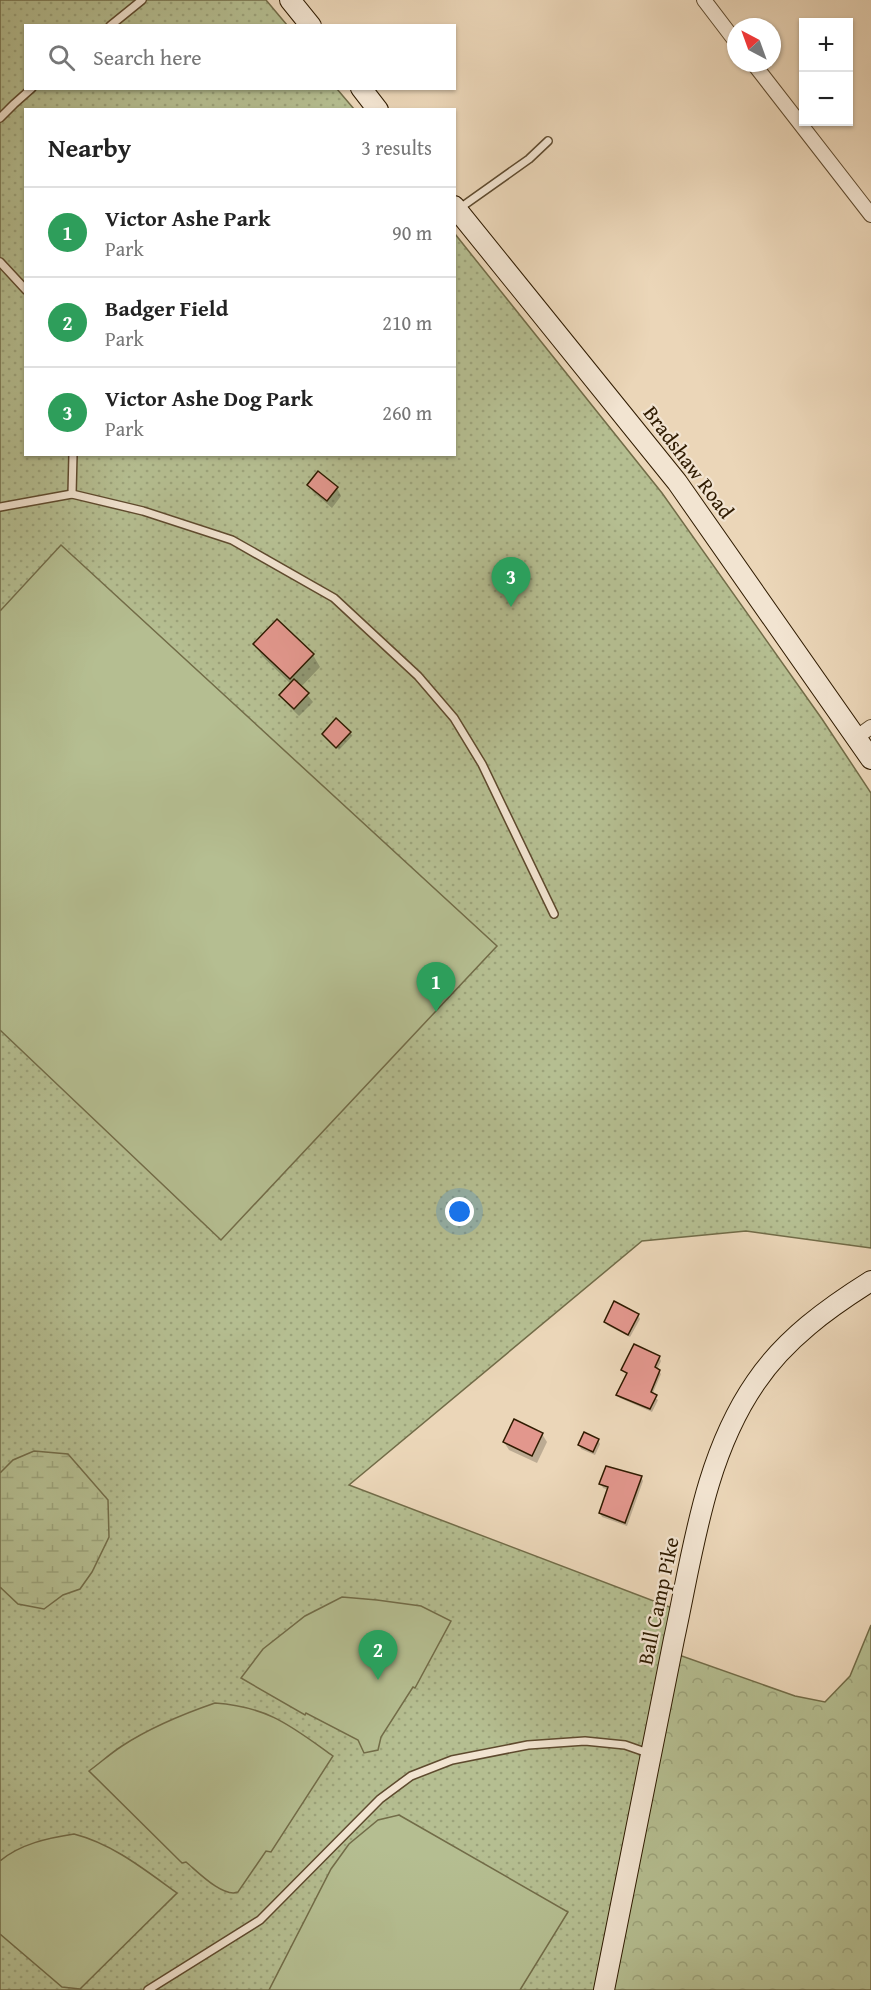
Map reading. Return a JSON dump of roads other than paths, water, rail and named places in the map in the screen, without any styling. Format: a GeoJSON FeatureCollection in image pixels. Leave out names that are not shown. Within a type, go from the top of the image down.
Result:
{"type":"FeatureCollection","features":[{"type":"Feature","properties":{"kind":"street"},"geometry":{"type":"LineString","coordinates":[[290,0],[309,24]]}},
{"type":"Feature","properties":{"kind":"street"},"geometry":{"type":"LineString","coordinates":[[704,0],[727,30]]}},
{"type":"Feature","properties":{"kind":"street"},"geometry":{"type":"LineString","coordinates":[[760,72],[871,215]]}},
{"type":"Feature","properties":{"kind":"street"},"geometry":{"type":"LineString","coordinates":[[363,90],[376,108]]}},
{"type":"Feature","properties":{"kind":"street","name":"Bradshaw Road"},"geometry":{"type":"LineString","coordinates":[[456,208],[677,482],[864,732],[871,759]]}},
{"type":"Feature","properties":{"kind":"street","name":"Ball Camp Pike"},"geometry":{"type":"LineString","coordinates":[[604,1990],[697,1530],[715,1467],[735,1415],[756,1381],[779,1352],[842,1300],[871,1281]]}},
{"type":"Feature","properties":{"kind":"lane"},"geometry":{"type":"LineString","coordinates":[[112,24],[142,0]]}},
{"type":"Feature","properties":{"kind":"lane"},"geometry":{"type":"LineString","coordinates":[[0,118],[30,90]]}},
{"type":"Feature","properties":{"kind":"lane"},"geometry":{"type":"LineString","coordinates":[[456,208],[529,159],[548,141]]}},
{"type":"Feature","properties":{"kind":"lane"},"geometry":{"type":"LineString","coordinates":[[0,262],[24,288]]}},
{"type":"Feature","properties":{"kind":"lane"},"geometry":{"type":"LineString","coordinates":[[72,494],[73,456]]}},
{"type":"Feature","properties":{"kind":"lane"},"geometry":{"type":"LineString","coordinates":[[0,507],[72,494],[143,511],[232,540],[334,598],[418,676],[454,718],[482,764],[554,914]]}},
{"type":"Feature","properties":{"kind":"lane"},"geometry":{"type":"LineString","coordinates":[[148,1990],[260,1920],[380,1799],[411,1776],[452,1760],[528,1745],[585,1741],[625,1745],[650,1754]]}},
{"type":"Feature","properties":{"kind":"place","name":"Victor Ashe Dog Park"},"geometry":{"type":"Point","coordinates":[511,607]}},
{"type":"Feature","properties":{"kind":"place","name":"Victor Ashe Park"},"geometry":{"type":"Point","coordinates":[436,1012]}},
{"type":"Feature","properties":{"kind":"place","name":"Badger Field"},"geometry":{"type":"Point","coordinates":[378,1680]}}]}
